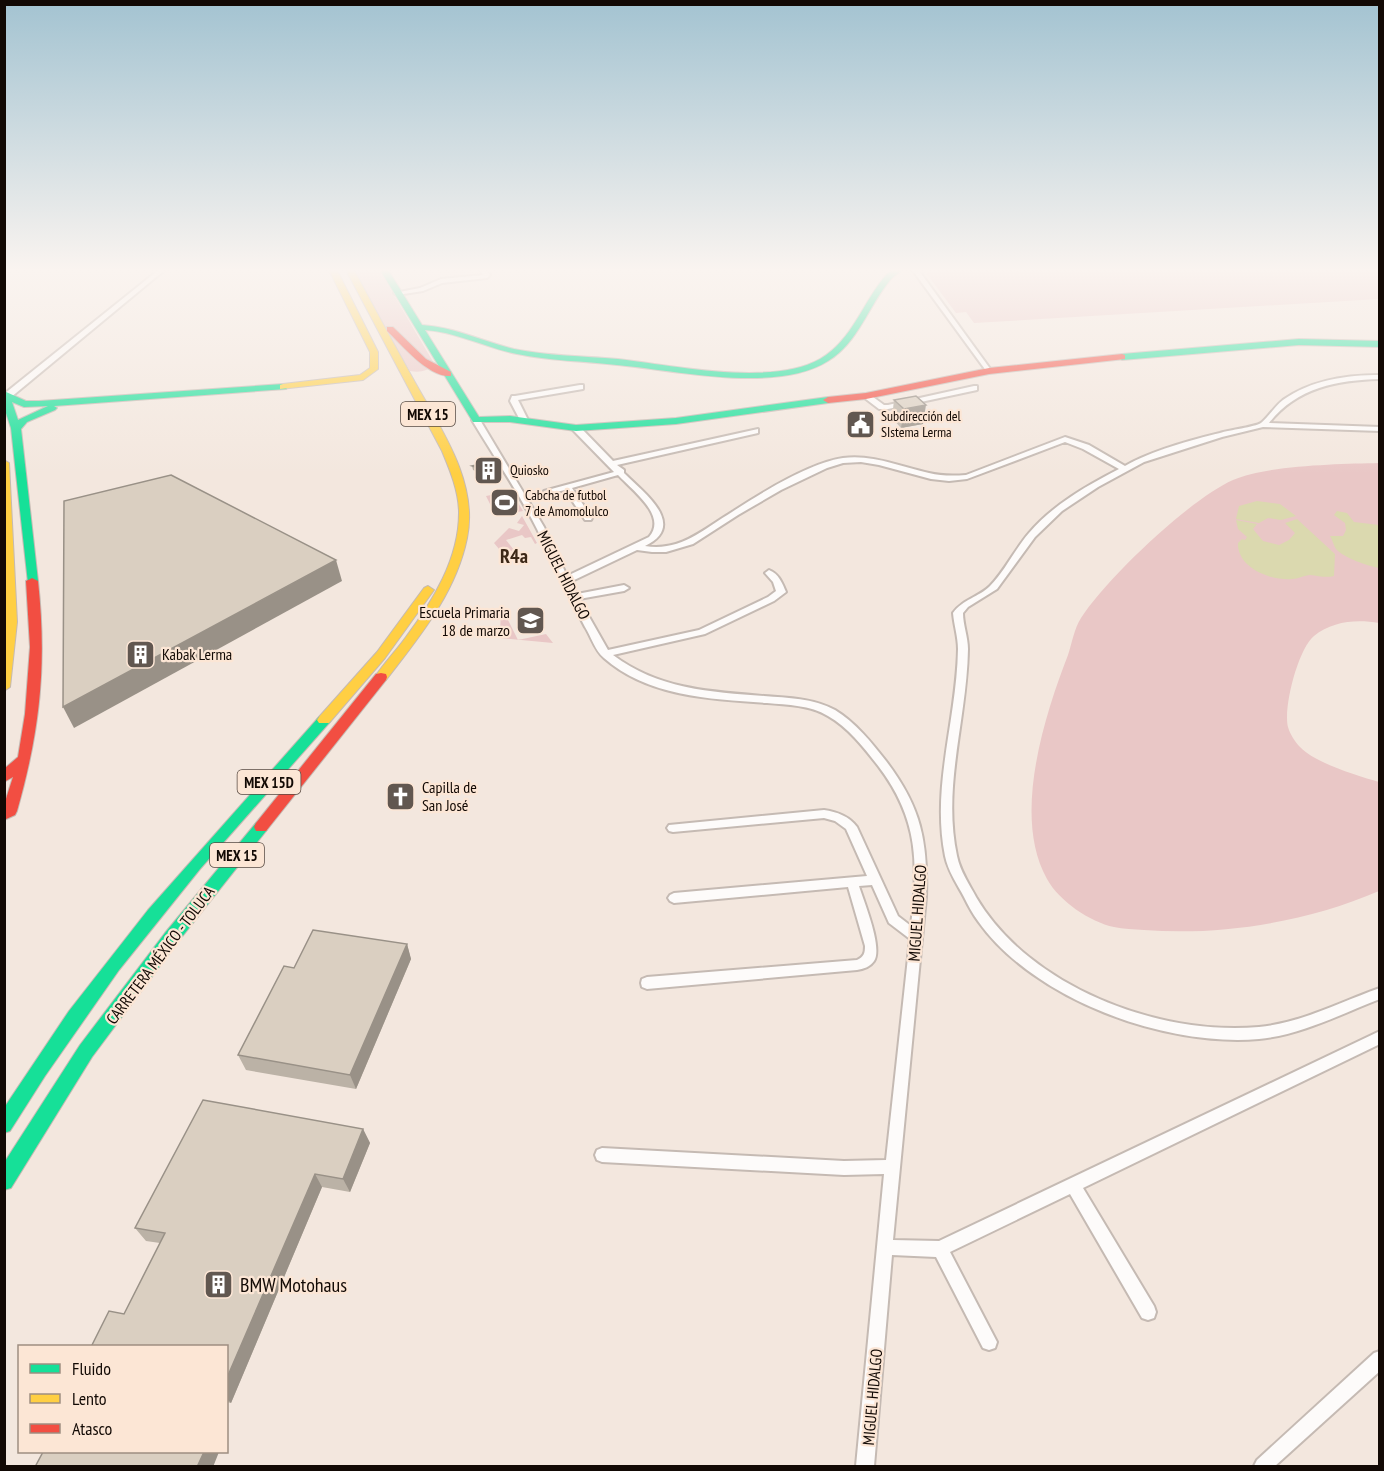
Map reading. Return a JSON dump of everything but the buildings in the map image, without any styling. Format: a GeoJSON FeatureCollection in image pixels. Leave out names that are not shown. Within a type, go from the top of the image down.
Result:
{"type":"FeatureCollection","features":[{"type":"Feature","properties":{"kind":"main road"},"geometry":{"type":"LineString","coordinates":[[6,394],[24,404],[318,384],[368,375],[374,369],[374,352],[366,337]]}},
{"type":"Feature","properties":{"kind":"main road","name":"MEX 15"},"geometry":{"type":"LineString","coordinates":[[386,337],[403,366],[457,475],[464,507],[463,529]]}},
{"type":"Feature","properties":{"kind":"main road"},"geometry":{"type":"LineString","coordinates":[[398,337],[433,370],[448,374]]}},
{"type":"Feature","properties":{"kind":"main road"},"geometry":{"type":"LineString","coordinates":[[427,337],[476,420],[524,420],[576,428],[676,421],[773,406],[866,396],[990,370],[1269,344],[1331,341],[1380,344]]}},
{"type":"Feature","properties":{"kind":"main road"},"geometry":{"type":"LineString","coordinates":[[474,337],[499,348],[537,355],[730,372],[782,372],[812,365],[835,354],[850,337]]}},
{"type":"Feature","properties":{"kind":"main road"},"geometry":{"type":"LineString","coordinates":[[4,815],[10,811],[25,758],[35,674],[34,605],[16,428],[6,394]]}},
{"type":"Feature","properties":{"kind":"main road"},"geometry":{"type":"LineString","coordinates":[[16,428],[24,420],[37,413],[86,401]]}},
{"type":"Feature","properties":{"kind":"main road"},"geometry":{"type":"LineString","coordinates":[[4,463],[11,622],[4,687]]}},
{"type":"Feature","properties":{"kind":"main road","name":"MEX 15D"},"geometry":{"type":"LineString","coordinates":[[4,1125],[64,1027],[127,943],[385,648],[422,601],[449,549],[463,529]]}},
{"type":"Feature","properties":{"kind":"main road","name":"CARRETERA MÉXICO - TOLUCA"},"geometry":{"type":"LineString","coordinates":[[4,1181],[86,1051],[171,938],[424,620],[451,570],[463,529]]}},
{"type":"Feature","properties":{"kind":"main road"},"geometry":{"type":"LineString","coordinates":[[4,777],[25,758]]}},
{"type":"Feature","properties":{"kind":"street"},"geometry":{"type":"LineString","coordinates":[[6,394],[78,337]]}},
{"type":"Feature","properties":{"kind":"street"},"geometry":{"type":"LineString","coordinates":[[965,337],[990,370]]}},
{"type":"Feature","properties":{"kind":"street"},"geometry":{"type":"LineString","coordinates":[[1263,425],[1272,410],[1285,399],[1303,391],[1345,378],[1380,377]]}},
{"type":"Feature","properties":{"kind":"street"},"geometry":{"type":"LineString","coordinates":[[524,420],[513,401],[515,398],[580,387]]}},
{"type":"Feature","properties":{"kind":"street"},"geometry":{"type":"LineString","coordinates":[[866,396],[882,407],[888,407],[974,388]]}},
{"type":"Feature","properties":{"kind":"street","name":"MIGUEL HIDALGO"},"geometry":{"type":"LineString","coordinates":[[476,420],[540,527],[565,581],[605,654],[623,669],[653,683],[683,691],[792,701],[814,706],[837,716],[855,732],[888,772],[910,810],[916,827],[921,879],[865,1467]]}},
{"type":"Feature","properties":{"kind":"street"},"geometry":{"type":"LineString","coordinates":[[1380,429],[1263,425],[1176,447],[1125,469],[1095,485],[1059,509],[1032,535],[994,587],[962,607],[958,613],[963,649],[945,803],[951,859],[969,899],[981,917],[1031,964],[1075,994],[1101,1006],[1186,1030],[1240,1034],[1260,1033],[1292,1026],[1380,993]]}},
{"type":"Feature","properties":{"kind":"street"},"geometry":{"type":"LineString","coordinates":[[565,581],[636,547],[657,534],[659,515],[621,472],[576,428]]}},
{"type":"Feature","properties":{"kind":"street"},"geometry":{"type":"LineString","coordinates":[[612,464],[755,431]]}},
{"type":"Feature","properties":{"kind":"street"},"geometry":{"type":"LineString","coordinates":[[636,547],[661,550],[693,542],[735,513],[793,480],[825,465],[848,460],[874,460],[937,477],[961,478],[1065,439],[1086,447],[1125,469]]}},
{"type":"Feature","properties":{"kind":"street"},"geometry":{"type":"LineString","coordinates":[[547,493],[621,472]]}},
{"type":"Feature","properties":{"kind":"street"},"geometry":{"type":"LineString","coordinates":[[567,487],[588,518]]}},
{"type":"Feature","properties":{"kind":"street"},"geometry":{"type":"LineString","coordinates":[[605,654],[702,632],[721,624],[781,592],[777,581],[769,573]]}},
{"type":"Feature","properties":{"kind":"street"},"geometry":{"type":"LineString","coordinates":[[574,597],[624,588]]}},
{"type":"Feature","properties":{"kind":"street"},"geometry":{"type":"LineString","coordinates":[[673,828],[824,814],[846,820],[893,919],[916,937]]}},
{"type":"Feature","properties":{"kind":"street"},"geometry":{"type":"LineString","coordinates":[[674,898],[876,880]]}},
{"type":"Feature","properties":{"kind":"street"},"geometry":{"type":"LineString","coordinates":[[647,983],[857,965],[867,962],[872,955],[871,946],[852,882]]}},
{"type":"Feature","properties":{"kind":"street"},"geometry":{"type":"LineString","coordinates":[[886,1247],[940,1249],[1380,1037]]}},
{"type":"Feature","properties":{"kind":"street"},"geometry":{"type":"LineString","coordinates":[[602,1155],[844,1168],[892,1167]]}},
{"type":"Feature","properties":{"kind":"street"},"geometry":{"type":"LineString","coordinates":[[1073,1185],[1148,1312]]}},
{"type":"Feature","properties":{"kind":"street"},"geometry":{"type":"LineString","coordinates":[[940,1249],[989,1342]]}},
{"type":"Feature","properties":{"kind":"street"},"geometry":{"type":"LineString","coordinates":[[1263,1467],[1380,1359]]}},
{"type":"Feature","properties":{"kind":"shaded area"},"geometry":{"type":"Polygon","coordinates":[[[389,337],[418,337],[435,365],[423,371],[410,371],[389,337]]]}},
{"type":"Feature","properties":{"kind":"shaded area"},"geometry":{"type":"Polygon","coordinates":[[[1379,463],[1379,623],[1345,622],[1329,627],[1314,636],[1297,665],[1287,718],[1293,738],[1307,753],[1337,768],[1379,782],[1379,891],[1294,919],[1204,931],[1117,928],[1085,915],[1067,903],[1047,879],[1037,854],[1032,827],[1032,797],[1035,767],[1050,707],[1075,631],[1093,601],[1129,562],[1173,521],[1215,490],[1233,480],[1284,468],[1379,463]]]}},
{"type":"Feature","properties":{"kind":"shaded area","name":"Cabcha de futbol 7 de Amomolulco"},"geometry":{"type":"Polygon","coordinates":[[[511,491],[523,511],[496,516],[486,496],[511,491]]]}},
{"type":"Feature","properties":{"kind":"shaded area"},"geometry":{"type":"Polygon","coordinates":[[[1257,501],[1280,504],[1296,516],[1281,520],[1268,518],[1259,523],[1236,519],[1239,506],[1257,501]]]}},
{"type":"Feature","properties":{"kind":"shaded area"},"geometry":{"type":"Polygon","coordinates":[[[1337,511],[1347,513],[1354,522],[1379,525],[1379,568],[1350,558],[1336,549],[1330,536],[1343,536],[1346,530],[1345,523],[1334,515],[1337,511]]]}},
{"type":"Feature","properties":{"kind":"shaded area"},"geometry":{"type":"Polygon","coordinates":[[[522,516],[537,543],[535,544],[531,537],[525,538],[522,535],[506,540],[514,550],[509,552],[506,547],[499,549],[494,543],[509,528],[519,531],[524,525],[517,523],[522,516]]]}},
{"type":"Feature","properties":{"kind":"shaded area"},"geometry":{"type":"Polygon","coordinates":[[[1297,519],[1335,554],[1334,576],[1310,575],[1292,579],[1275,578],[1257,571],[1243,559],[1238,543],[1247,537],[1238,529],[1236,520],[1257,524],[1253,529],[1263,541],[1279,545],[1289,540],[1295,533],[1285,523],[1297,519]]]}},
{"type":"Feature","properties":{"kind":"shaded area"},"geometry":{"type":"Polygon","coordinates":[[[501,606],[518,640],[500,638],[501,606]]]}},
{"type":"Feature","properties":{"kind":"shaded area"},"geometry":{"type":"Polygon","coordinates":[[[546,634],[553,643],[519,640],[546,634]]]}},
{"type":"Feature","properties":{"kind":"traffic: fast"},"geometry":{"type":"LineString","coordinates":[[425,337],[476,420],[510,419],[576,428],[676,421],[828,400]]}},
{"type":"Feature","properties":{"kind":"traffic: fast"},"geometry":{"type":"LineString","coordinates":[[467,337],[501,348],[539,356],[740,375],[788,372],[811,366],[833,354],[849,337]]}},
{"type":"Feature","properties":{"kind":"traffic: fast"},"geometry":{"type":"LineString","coordinates":[[1122,357],[1299,342],[1380,344]]}},
{"type":"Feature","properties":{"kind":"traffic: fast"},"geometry":{"type":"LineString","coordinates":[[7,396],[24,404],[39,404],[283,387]]}},
{"type":"Feature","properties":{"kind":"traffic: fast"},"geometry":{"type":"LineString","coordinates":[[5,394],[16,428],[32,581]]}},
{"type":"Feature","properties":{"kind":"traffic: fast"},"geometry":{"type":"LineString","coordinates":[[16,428],[24,420],[52,408]]}},
{"type":"Feature","properties":{"kind":"traffic: fast"},"geometry":{"type":"LineString","coordinates":[[4,1125],[38,1070],[113,965],[195,865],[324,720]]}},
{"type":"Feature","properties":{"kind":"traffic: fast"},"geometry":{"type":"LineString","coordinates":[[4,1181],[86,1051],[171,938],[261,827]]}},
{"type":"Feature","properties":{"kind":"traffic: slow"},"geometry":{"type":"LineString","coordinates":[[283,387],[363,377],[374,369],[374,352],[366,337]]}},
{"type":"Feature","properties":{"kind":"traffic: slow"},"geometry":{"type":"LineString","coordinates":[[381,677],[424,621],[448,580],[457,558],[464,513],[456,474],[447,451],[386,337]]}},
{"type":"Feature","properties":{"kind":"traffic: slow"},"geometry":{"type":"LineString","coordinates":[[4,463],[11,622],[4,687]]}},
{"type":"Feature","properties":{"kind":"traffic: slow"},"geometry":{"type":"LineString","coordinates":[[324,720],[381,655],[428,590]]}},
{"type":"Feature","properties":{"kind":"traffic: jam"},"geometry":{"type":"LineString","coordinates":[[398,337],[423,361],[448,374]]}},
{"type":"Feature","properties":{"kind":"traffic: jam"},"geometry":{"type":"LineString","coordinates":[[828,400],[866,396],[989,371],[1122,357]]}},
{"type":"Feature","properties":{"kind":"traffic: jam"},"geometry":{"type":"LineString","coordinates":[[4,815],[10,811],[22,770],[32,714],[36,647],[32,581]]}},
{"type":"Feature","properties":{"kind":"traffic: jam"},"geometry":{"type":"LineString","coordinates":[[261,827],[381,677]]}},
{"type":"Feature","properties":{"kind":"traffic: jam"},"geometry":{"type":"LineString","coordinates":[[4,777],[23,760]]}},
{"type":"Feature","properties":{"kind":"place","name":"Subdirección del SIstema Lerma"},"geometry":{"type":"Point","coordinates":[860,424]}},
{"type":"Feature","properties":{"kind":"place","name":"Quiosko"},"geometry":{"type":"Point","coordinates":[489,470]}},
{"type":"Feature","properties":{"kind":"place","name":"Cabcha de futbol 7 de Amomolulco"},"geometry":{"type":"Point","coordinates":[504,503]}},
{"type":"Feature","properties":{"kind":"place","name":"Escuela Primaria 18 de marzo"},"geometry":{"type":"Point","coordinates":[531,621]}},
{"type":"Feature","properties":{"kind":"place","name":"Kabak Lerma"},"geometry":{"type":"Point","coordinates":[141,654]}},
{"type":"Feature","properties":{"kind":"place","name":"Capilla de San José"},"geometry":{"type":"Point","coordinates":[401,796]}},
{"type":"Feature","properties":{"kind":"place","name":"BMW Motohaus"},"geometry":{"type":"Point","coordinates":[219,1285]}},
{"type":"Feature","properties":{"kind":"district","name":"R4a"},"geometry":{"type":"Point","coordinates":[514,556]}}]}
